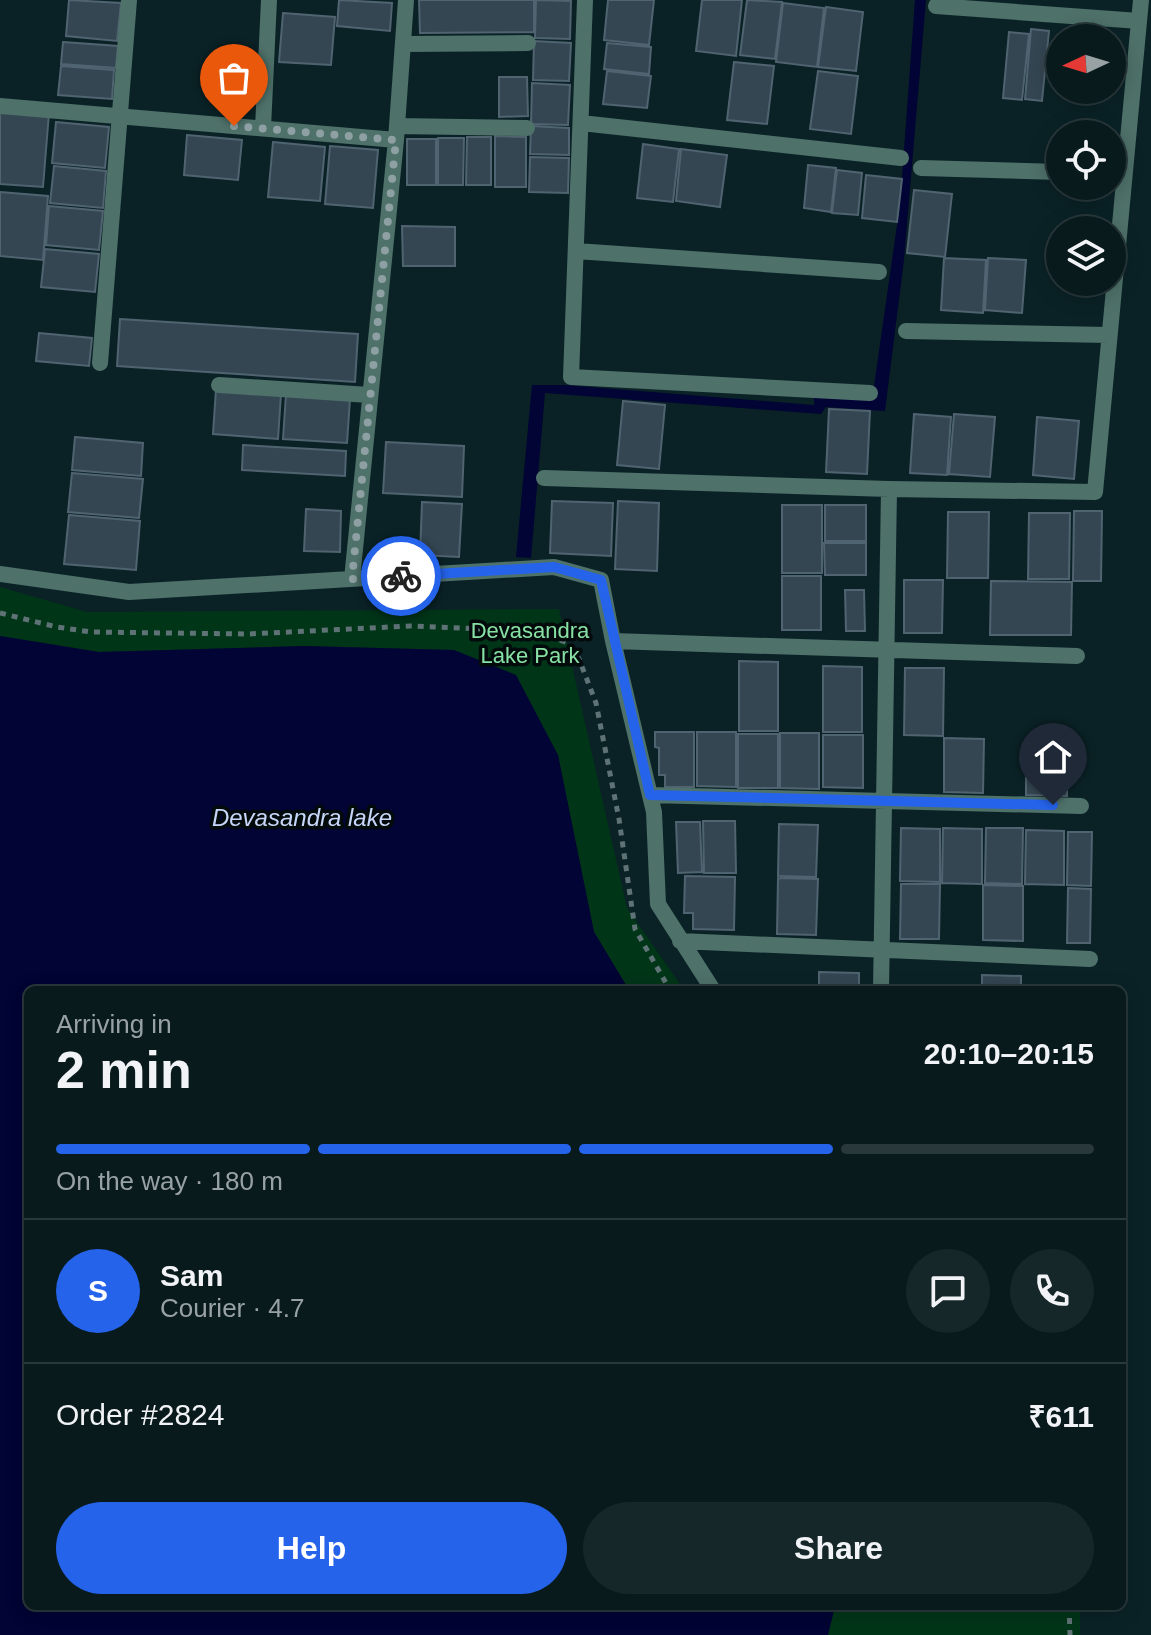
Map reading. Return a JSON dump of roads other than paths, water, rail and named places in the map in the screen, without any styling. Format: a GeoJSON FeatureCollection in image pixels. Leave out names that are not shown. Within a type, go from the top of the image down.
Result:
{"type":"FeatureCollection","features":[{"type":"Feature","properties":{"kind":"street"},"geometry":{"type":"LineString","coordinates":[[100,363],[129,0]]}},
{"type":"Feature","properties":{"kind":"street"},"geometry":{"type":"LineString","coordinates":[[263,128],[269,0]]}},
{"type":"Feature","properties":{"kind":"street"},"geometry":{"type":"LineString","coordinates":[[352,579],[406,0]]}},
{"type":"Feature","properties":{"kind":"street"},"geometry":{"type":"LineString","coordinates":[[585,0],[571,377],[870,393]]}},
{"type":"Feature","properties":{"kind":"street"},"geometry":{"type":"LineString","coordinates":[[1125,120],[1141,0]]}},
{"type":"Feature","properties":{"kind":"street"},"geometry":{"type":"LineString","coordinates":[[936,6],[1000,5],[1139,21]]}},
{"type":"Feature","properties":{"kind":"street"},"geometry":{"type":"LineString","coordinates":[[404,44],[528,43]]}},
{"type":"Feature","properties":{"kind":"street"},"geometry":{"type":"LineString","coordinates":[[0,106],[263,128],[396,133],[527,128]]}},
{"type":"Feature","properties":{"kind":"street"},"geometry":{"type":"LineString","coordinates":[[581,123],[901,158]]}},
{"type":"Feature","properties":{"kind":"street"},"geometry":{"type":"LineString","coordinates":[[921,168],[1046,172]]}},
{"type":"Feature","properties":{"kind":"street"},"geometry":{"type":"LineString","coordinates":[[544,478],[1095,492],[1109,335],[1116,200]]}},
{"type":"Feature","properties":{"kind":"street"},"geometry":{"type":"LineString","coordinates":[[576,251],[879,272]]}},
{"type":"Feature","properties":{"kind":"street"},"geometry":{"type":"LineString","coordinates":[[906,331],[1109,335]]}},
{"type":"Feature","properties":{"kind":"street"},"geometry":{"type":"LineString","coordinates":[[219,385],[369,395]]}},
{"type":"Feature","properties":{"kind":"street"},"geometry":{"type":"LineString","coordinates":[[881,986],[889,489]]}},
{"type":"Feature","properties":{"kind":"street"},"geometry":{"type":"LineString","coordinates":[[0,574],[129,592],[554,567],[601,580],[654,812],[658,904],[710,986]]}},
{"type":"Feature","properties":{"kind":"street"},"geometry":{"type":"LineString","coordinates":[[613,641],[1077,656]]}},
{"type":"Feature","properties":{"kind":"street"},"geometry":{"type":"LineString","coordinates":[[650,795],[1081,806]]}},
{"type":"Feature","properties":{"kind":"street"},"geometry":{"type":"LineString","coordinates":[[680,941],[1090,959]]}},
{"type":"Feature","properties":{"kind":"water"},"geometry":{"type":"Polygon","coordinates":[[[915,0],[926,0],[904,260],[885,411],[826,407],[821,414],[545,393],[531,558],[516,557],[532,385],[814,405],[814,397],[872,400],[900,204],[915,0]]]}},
{"type":"Feature","properties":{"kind":"water","name":"Devasandra lake"},"geometry":{"type":"Polygon","coordinates":[[[0,636],[99,652],[304,646],[454,650],[516,675],[558,755],[594,932],[627,986],[24,986],[24,1610],[834,1610],[828,1635],[0,1635],[0,636]]]}},
{"type":"Feature","properties":{"kind":"park label","name":"Devasandra Lake Park"},"geometry":{"type":"Point","coordinates":[530,642]}}]}
